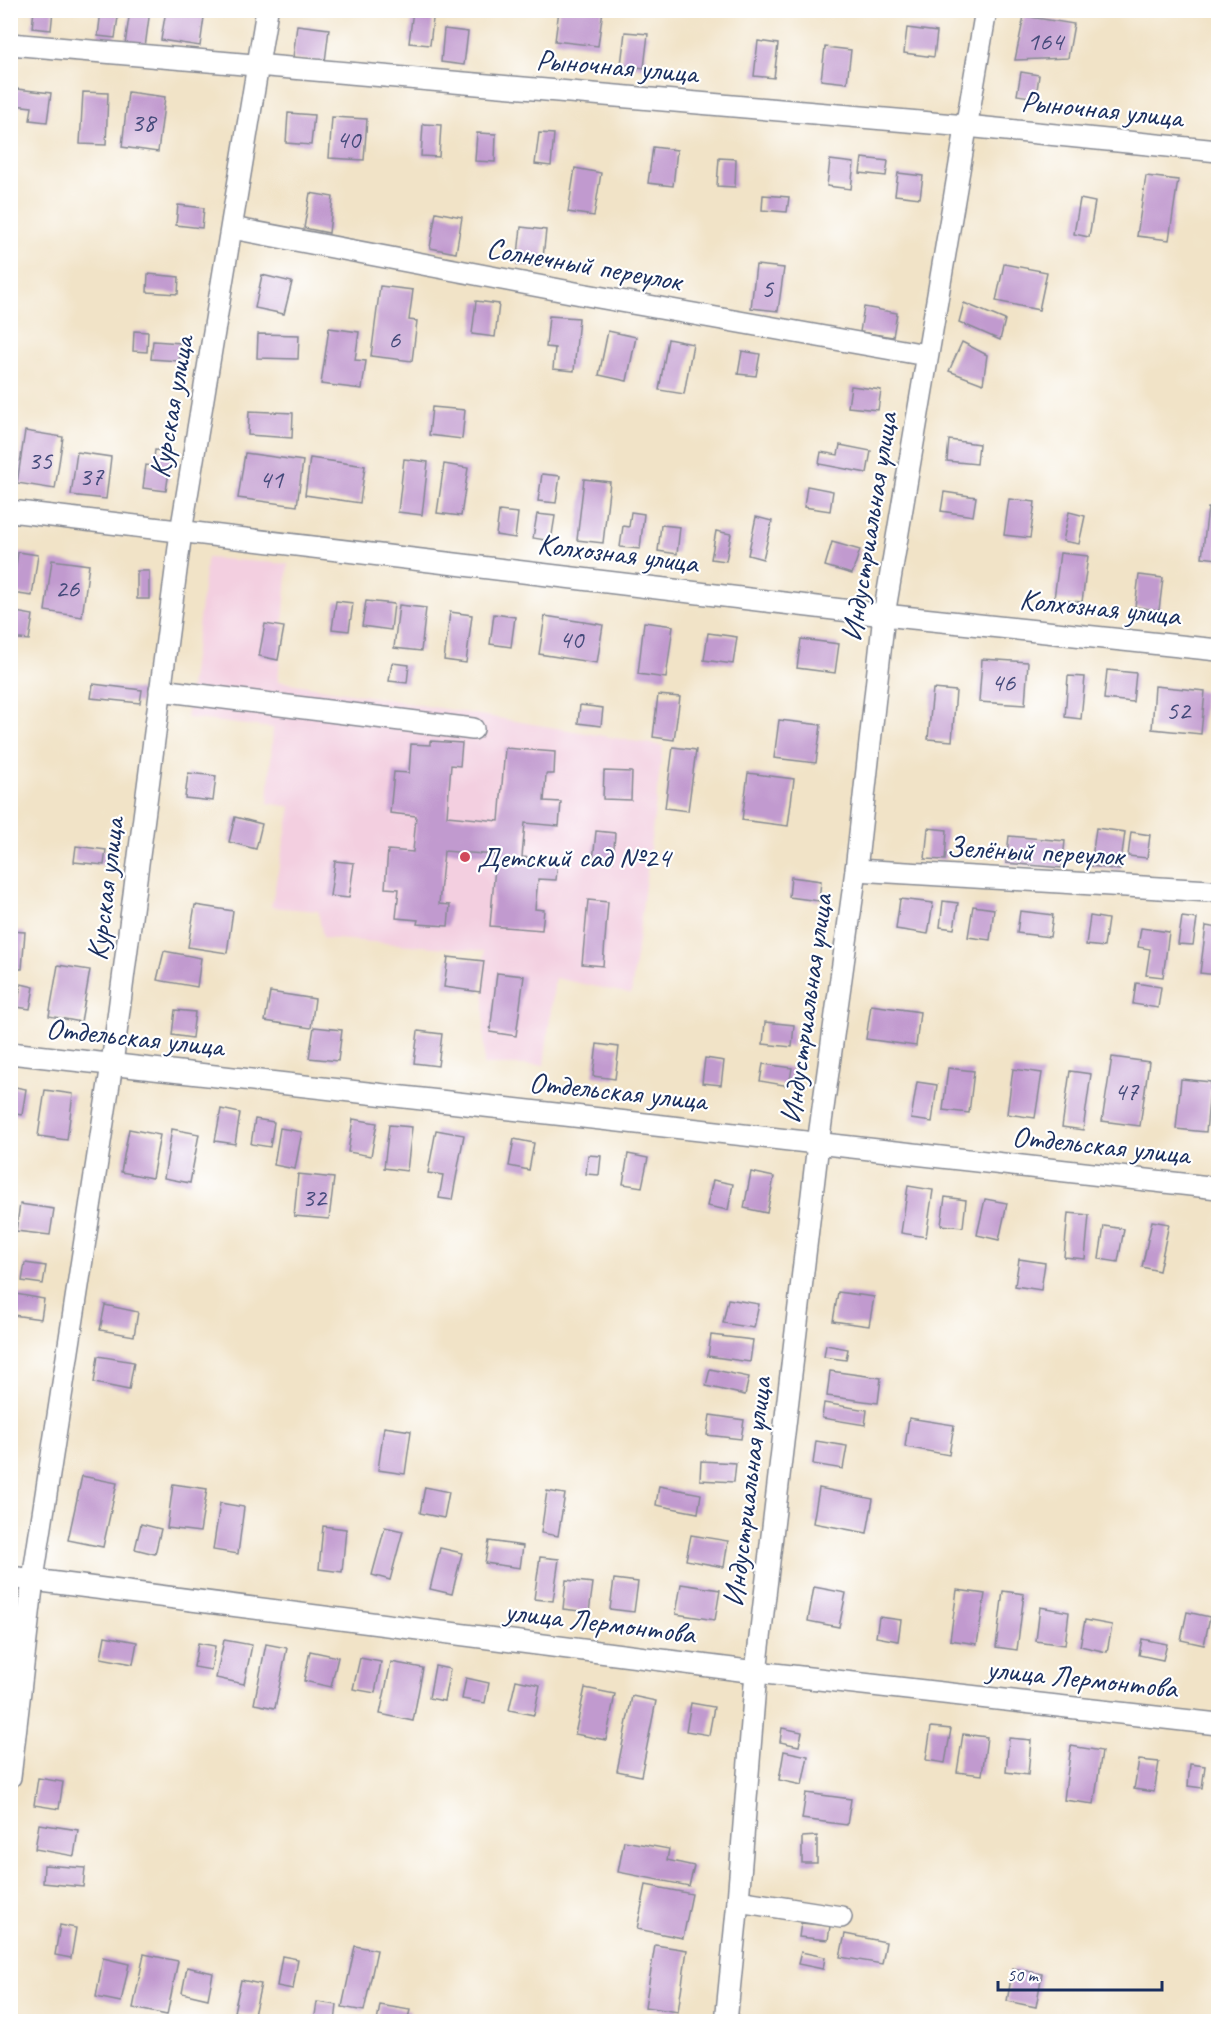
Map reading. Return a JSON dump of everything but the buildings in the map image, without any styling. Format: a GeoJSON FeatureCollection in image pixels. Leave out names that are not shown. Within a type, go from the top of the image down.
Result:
{"type":"FeatureCollection","features":[{"type":"Feature","properties":{"kind":"street","name":"Курская улица"},"geometry":{"type":"LineString","coordinates":[[10,1777],[33,1579],[112,1064],[181,532],[267,10]]}},
{"type":"Feature","properties":{"kind":"street","name":"Индустриальная улица"},"geometry":{"type":"LineString","coordinates":[[726,2022],[756,1672],[818,1144],[856,870],[884,615],[926,355],[986,10]]}},
{"type":"Feature","properties":{"kind":"street","name":"Рыночная улица"},"geometry":{"type":"LineString","coordinates":[[10,45],[966,126],[1218,151]]}},
{"type":"Feature","properties":{"kind":"street","name":"Солнечный переулок"},"geometry":{"type":"LineString","coordinates":[[232,228],[569,292],[926,355]]}},
{"type":"Feature","properties":{"kind":"street","name":"Колхозная улица"},"geometry":{"type":"LineString","coordinates":[[10,512],[884,615],[1218,650]]}},
{"type":"Feature","properties":{"kind":"street"},"geometry":{"type":"LineString","coordinates":[[160,690],[473,729]]}},
{"type":"Feature","properties":{"kind":"street","name":"Зелёный переулок"},"geometry":{"type":"LineString","coordinates":[[856,870],[1210,891]]}},
{"type":"Feature","properties":{"kind":"street","name":"Отдельская улица"},"geometry":{"type":"LineString","coordinates":[[10,1053],[1218,1188]]}},
{"type":"Feature","properties":{"kind":"street","name":"улица Лермонтова"},"geometry":{"type":"LineString","coordinates":[[10,1577],[756,1672],[1218,1724]]}},
{"type":"Feature","properties":{"kind":"street"},"geometry":{"type":"LineString","coordinates":[[738,1901],[841,1917]]}},
{"type":"Feature","properties":{"kind":"shaded area","name":"Детский сад №24"},"geometry":{"type":"Polygon","coordinates":[[[207,558],[288,564],[278,681],[663,746],[631,994],[555,978],[544,1065],[484,1065],[484,951],[323,938],[318,911],[271,907],[291,807],[268,803],[273,728],[186,718],[207,558]]]}},
{"type":"Feature","properties":{"kind":"place","name":"Детский сад №24"},"geometry":{"type":"Point","coordinates":[465,857]}}]}
